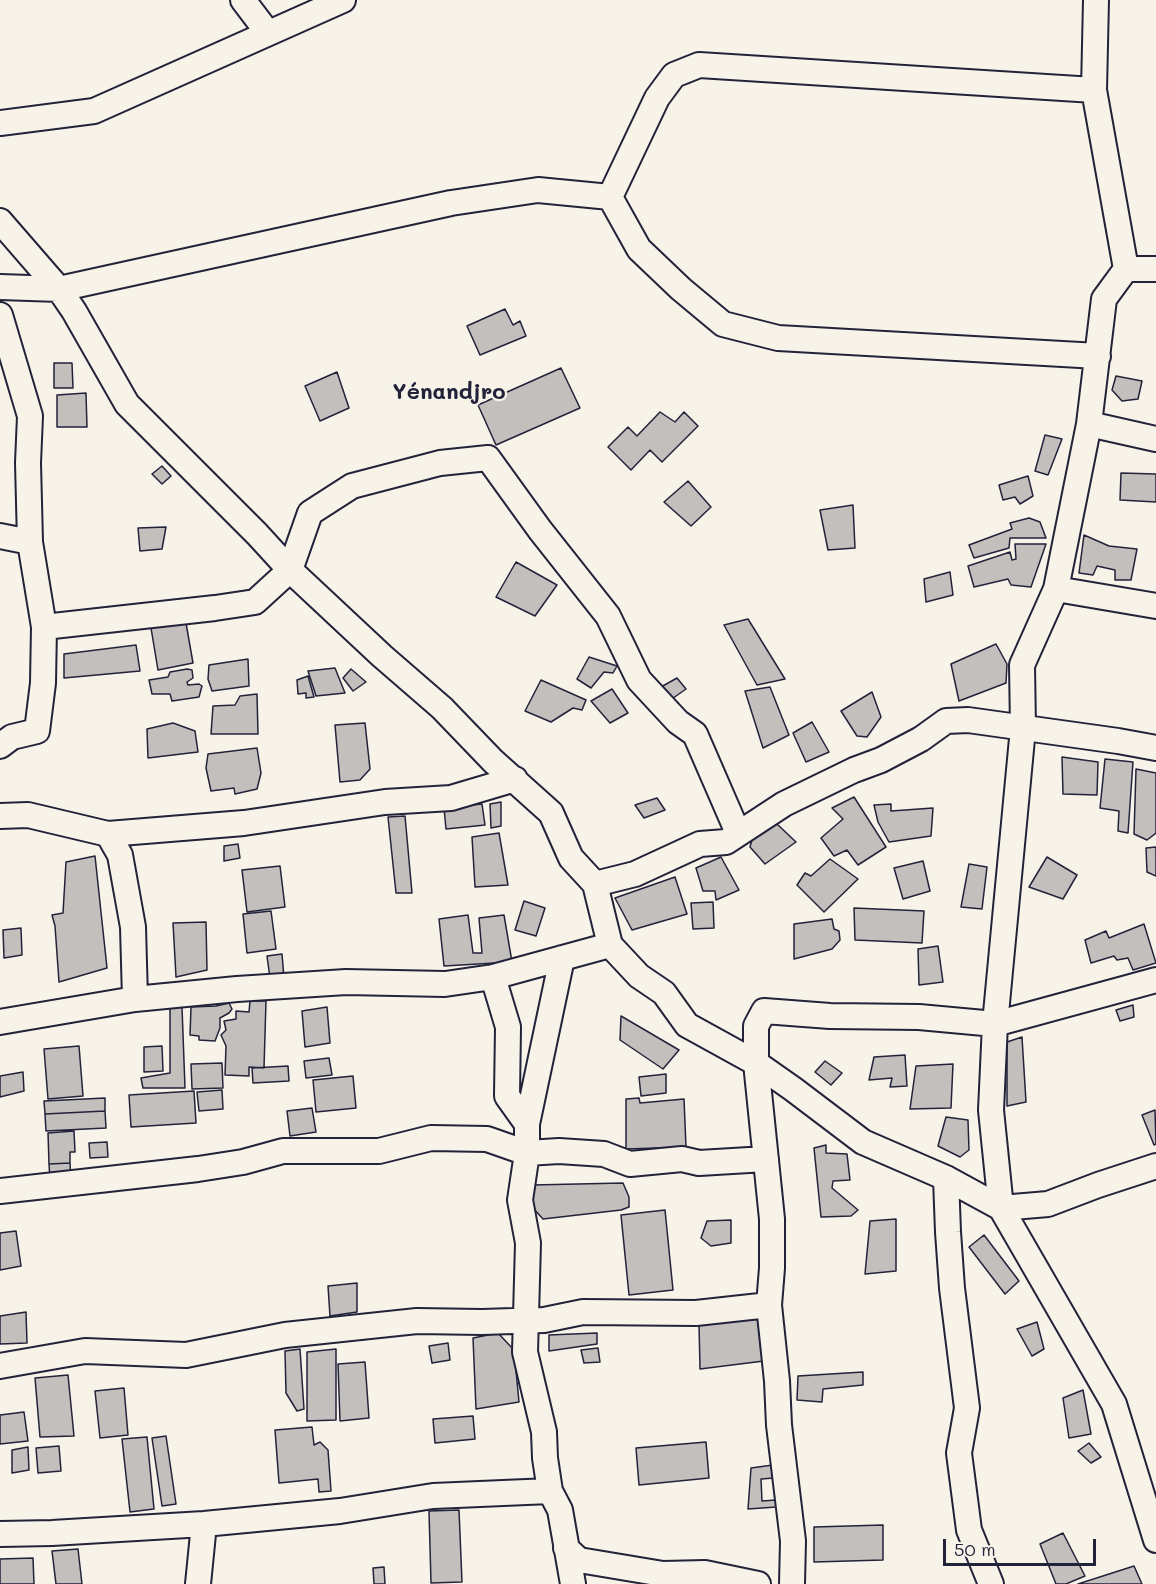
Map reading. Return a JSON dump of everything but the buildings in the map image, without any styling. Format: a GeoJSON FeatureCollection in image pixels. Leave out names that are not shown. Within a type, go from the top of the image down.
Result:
{"type":"FeatureCollection","features":[{"type":"Feature","properties":{"kind":"street"},"geometry":{"type":"LineString","coordinates":[[243,0],[268,33]]}},
{"type":"Feature","properties":{"kind":"street"},"geometry":{"type":"LineString","coordinates":[[0,123],[94,111],[343,0]]}},
{"type":"Feature","properties":{"kind":"street"},"geometry":{"type":"LineString","coordinates":[[1096,0],[1094,90],[1126,269],[1104,299],[1089,424],[1056,590],[1022,664],[1023,728],[995,1024],[991,1110],[1001,1208],[1114,1404],[1156,1540]]}},
{"type":"Feature","properties":{"kind":"street"},"geometry":{"type":"LineString","coordinates":[[610,198],[657,98],[674,75],[699,65],[1094,90]]}},
{"type":"Feature","properties":{"kind":"street"},"geometry":{"type":"LineString","coordinates":[[0,287],[58,289],[451,203],[538,189],[610,198]]}},
{"type":"Feature","properties":{"kind":"street"},"geometry":{"type":"LineString","coordinates":[[610,198],[639,249],[723,324],[778,338],[1098,357]]}},
{"type":"Feature","properties":{"kind":"street"},"geometry":{"type":"LineString","coordinates":[[0,221],[74,311],[127,404],[225,501],[290,570],[382,656],[442,708],[493,761],[551,813],[571,858],[595,884],[610,945],[639,976],[664,993],[687,1025],[756,1063],[863,1142],[946,1178],[1001,1208],[1048,1204],[1156,1166]]}},
{"type":"Feature","properties":{"kind":"street"},"geometry":{"type":"LineString","coordinates":[[1126,269],[1156,269]]}},
{"type":"Feature","properties":{"kind":"street"},"geometry":{"type":"LineString","coordinates":[[0,315],[30,416],[28,463],[30,542],[44,627],[43,682],[37,731],[12,737],[0,746]]}},
{"type":"Feature","properties":{"kind":"street"},"geometry":{"type":"LineString","coordinates":[[1089,424],[1156,439]]}},
{"type":"Feature","properties":{"kind":"street"},"geometry":{"type":"LineString","coordinates":[[44,627],[255,602],[290,570],[310,513],[352,486],[440,463],[488,458],[540,530],[608,616],[639,680],[678,722],[695,734],[738,833]]}},
{"type":"Feature","properties":{"kind":"street"},"geometry":{"type":"LineString","coordinates":[[0,536],[30,542]]}},
{"type":"Feature","properties":{"kind":"street"},"geometry":{"type":"LineString","coordinates":[[1056,590],[1156,606]]}},
{"type":"Feature","properties":{"kind":"street"},"geometry":{"type":"LineString","coordinates":[[595,884],[635,874],[700,844],[726,842],[784,804],[854,770],[881,760],[921,739],[946,722],[968,720],[1156,748]]}},
{"type":"Feature","properties":{"kind":"street"},"geometry":{"type":"LineString","coordinates":[[0,816],[28,815],[108,834],[244,823],[385,802],[451,798],[514,779]]}},
{"type":"Feature","properties":{"kind":"street"},"geometry":{"type":"LineString","coordinates":[[108,834],[120,855],[133,927],[135,999]]}},
{"type":"Feature","properties":{"kind":"street"},"geometry":{"type":"LineString","coordinates":[[0,1022],[135,999],[237,989],[346,982],[446,984],[494,977],[610,945]]}},
{"type":"Feature","properties":{"kind":"street"},"geometry":{"type":"LineString","coordinates":[[562,958],[527,1124],[527,1153],[520,1200],[528,1243],[525,1352],[544,1432],[550,1491],[560,1510],[573,1584]]}},
{"type":"Feature","properties":{"kind":"street"},"geometry":{"type":"LineString","coordinates":[[494,977],[508,1027],[507,1096],[527,1124]]}},
{"type":"Feature","properties":{"kind":"street"},"geometry":{"type":"LineString","coordinates":[[792,1584],[793,1541],[779,1425],[769,1305],[772,1219],[759,1112],[756,1063],[756,1026],[764,1011],[830,1016],[919,1017],[995,1024],[1156,980]]}},
{"type":"Feature","properties":{"kind":"street"},"geometry":{"type":"LineString","coordinates":[[0,1191],[198,1169],[243,1162],[283,1151],[379,1151],[431,1138],[487,1139],[527,1153],[559,1151],[603,1154],[630,1164],[682,1159],[699,1163],[766,1159]]}},
{"type":"Feature","properties":{"kind":"street"},"geometry":{"type":"LineString","coordinates":[[946,1178],[952,1288],[967,1408],[959,1453],[969,1530],[991,1584]]}},
{"type":"Feature","properties":{"kind":"street"},"geometry":{"type":"LineString","coordinates":[[0,1366],[85,1351],[186,1355],[285,1335],[417,1321],[544,1320],[584,1312],[696,1313],[769,1305]]}},
{"type":"Feature","properties":{"kind":"street"},"geometry":{"type":"LineString","coordinates":[[0,1534],[204,1524],[340,1511],[433,1496],[550,1491]]}},
{"type":"Feature","properties":{"kind":"street"},"geometry":{"type":"LineString","coordinates":[[198,1584],[204,1524]]}},
{"type":"Feature","properties":{"kind":"street"},"geometry":{"type":"LineString","coordinates":[[566,1548],[579,1560],[663,1574],[705,1573],[758,1584]]}},
{"type":"Feature","properties":{"kind":"district","name":"Yénandjro"},"geometry":{"type":"Point","coordinates":[449,392]}}]}
